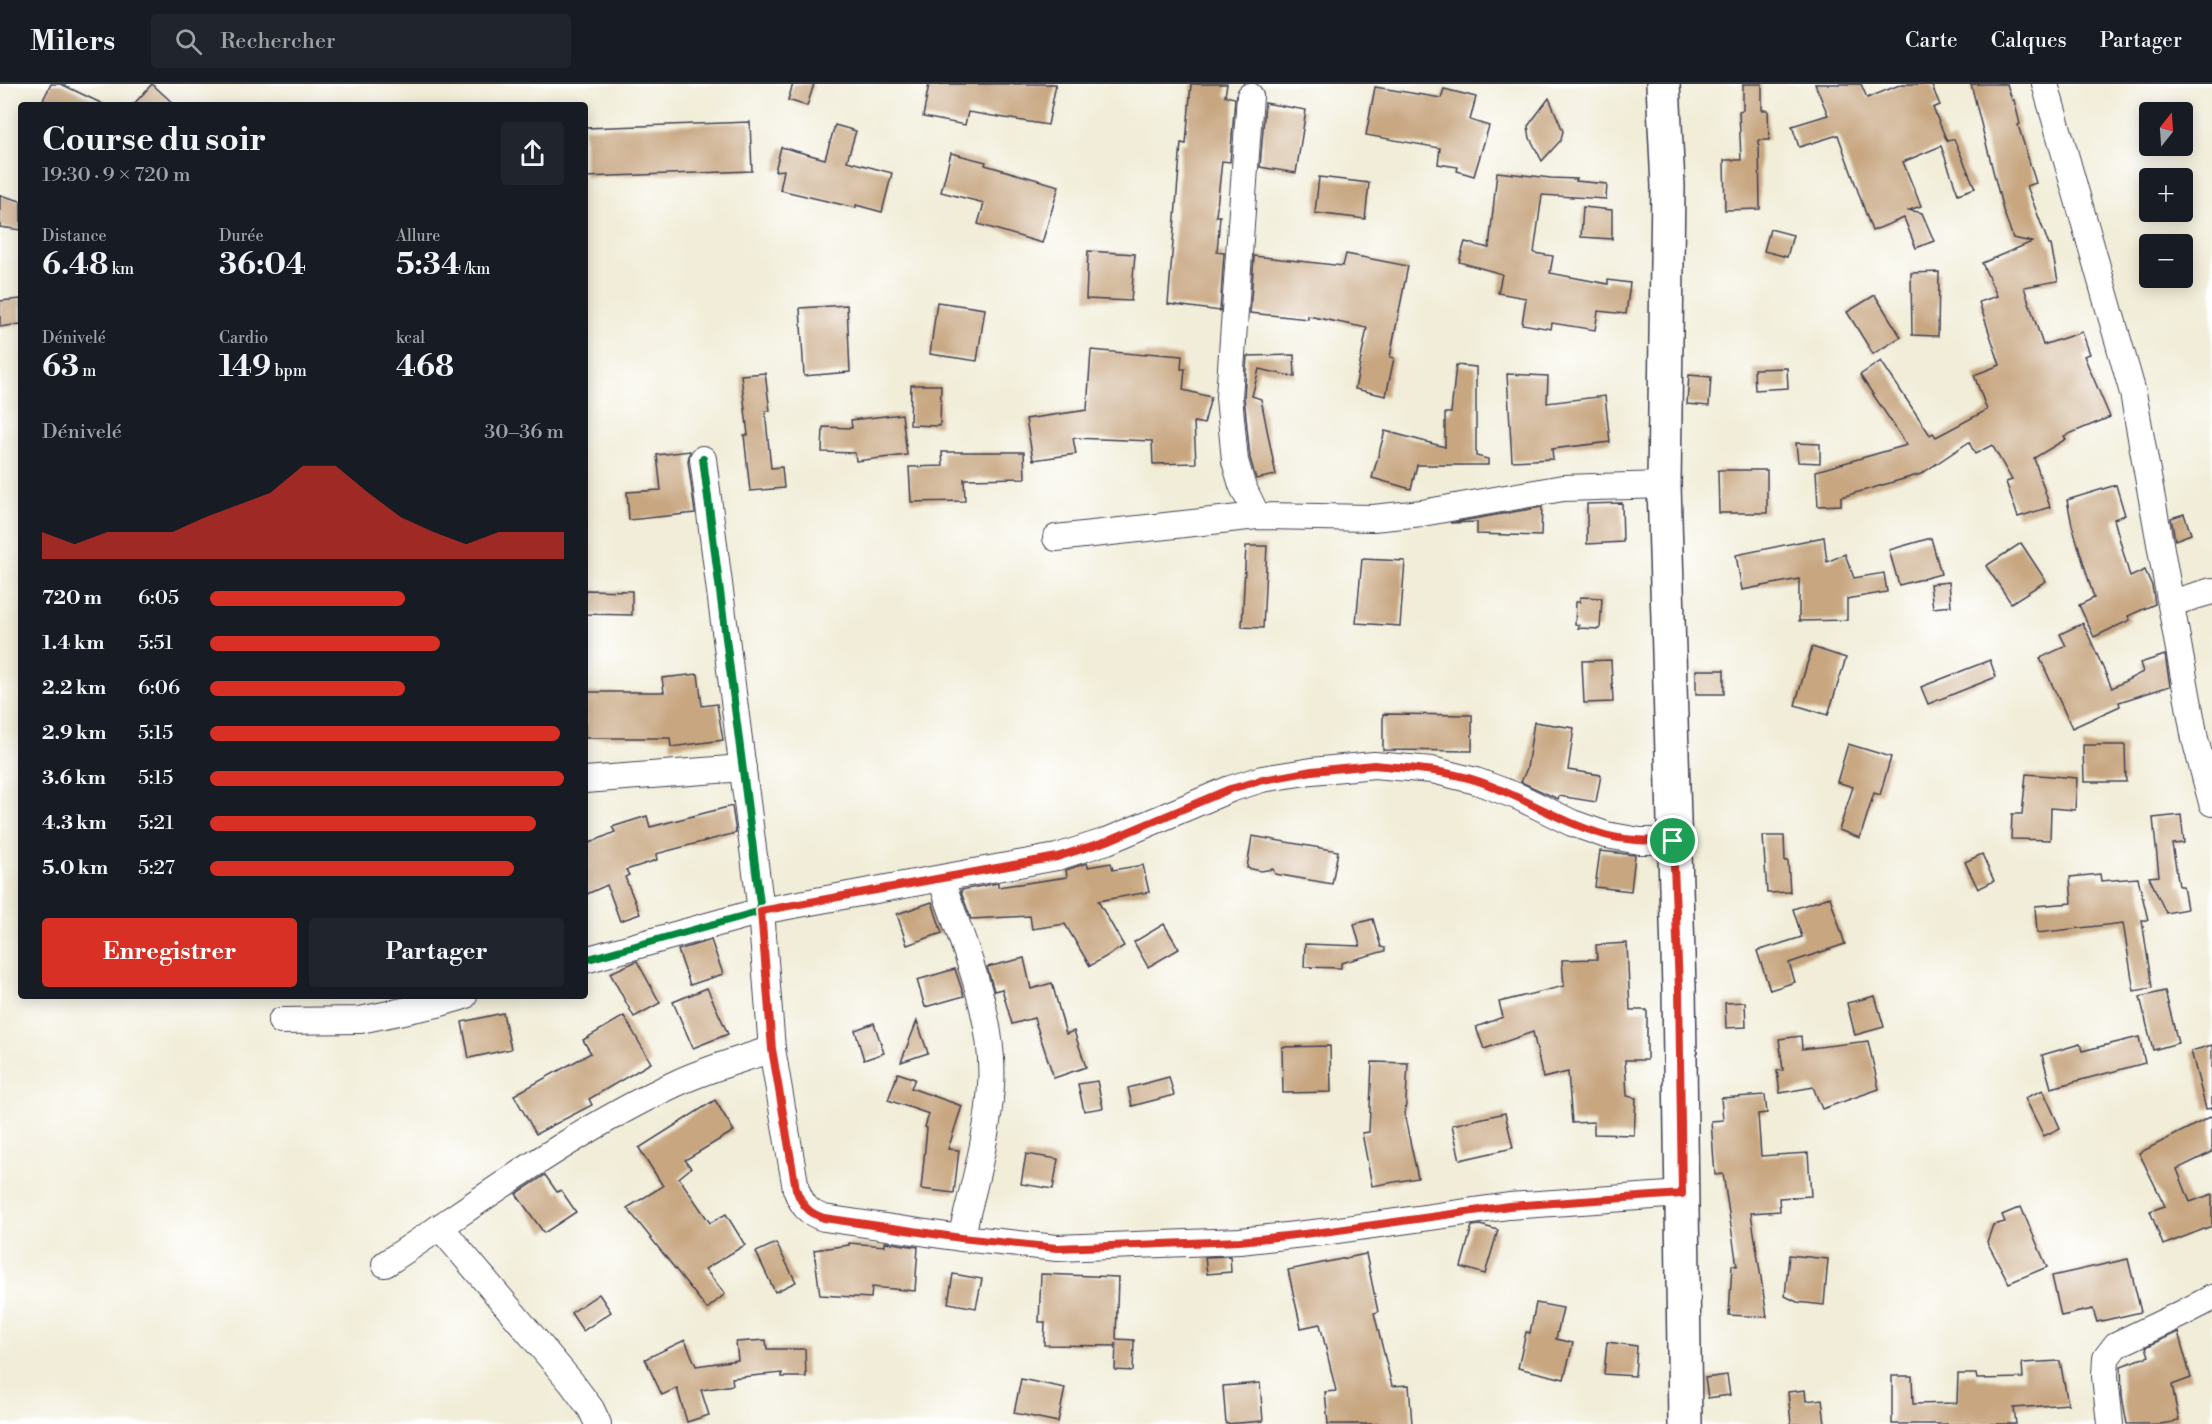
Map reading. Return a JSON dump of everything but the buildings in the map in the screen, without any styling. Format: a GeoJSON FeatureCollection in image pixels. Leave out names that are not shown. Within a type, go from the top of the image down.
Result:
{"type":"FeatureCollection","features":[{"type":"Feature","properties":{"kind":"main road"},"geometry":{"type":"LineString","coordinates":[[1663,84],[1668,186],[1664,485],[1679,988],[1685,1424]]}},
{"type":"Feature","properties":{"kind":"street"},"geometry":{"type":"LineString","coordinates":[[2045,84],[2129,375],[2195,739],[2212,803]]}},
{"type":"Feature","properties":{"kind":"street"},"geometry":{"type":"LineString","coordinates":[[1250,96],[1232,339],[1230,397],[1235,461],[1242,485],[1257,516]]}},
{"type":"Feature","properties":{"kind":"street"},"geometry":{"type":"LineString","coordinates":[[703,459],[761,911],[772,1049],[796,1189],[801,1204],[811,1214],[824,1218],[961,1238],[1057,1248],[1240,1241],[1331,1231],[1509,1206],[1682,1194]]}},
{"type":"Feature","properties":{"kind":"street"},"geometry":{"type":"LineString","coordinates":[[1056,538],[1257,516],[1373,518],[1422,513],[1563,488],[1664,485]]}},
{"type":"Feature","properties":{"kind":"street"},"geometry":{"type":"LineString","coordinates":[[2171,603],[2212,591]]}},
{"type":"Feature","properties":{"kind":"street"},"geometry":{"type":"LineString","coordinates":[[588,959],[761,911],[1057,857],[1107,841],[1230,789],[1312,771],[1374,765],[1432,770],[1476,781],[1519,797],[1572,823],[1606,835],[1640,841],[1673,841]]}},
{"type":"Feature","properties":{"kind":"street"},"geometry":{"type":"LineString","coordinates":[[588,780],[743,768]]}},
{"type":"Feature","properties":{"kind":"street"},"geometry":{"type":"LineString","coordinates":[[941,879],[977,987],[990,1043],[992,1084],[985,1135],[961,1238]]}},
{"type":"Feature","properties":{"kind":"street"},"geometry":{"type":"LineString","coordinates":[[281,1021],[361,1008],[437,1004],[454,999]]}},
{"type":"Feature","properties":{"kind":"street"},"geometry":{"type":"LineString","coordinates":[[385,1264],[558,1149],[616,1114],[677,1082],[772,1049]]}},
{"type":"Feature","properties":{"kind":"street"},"geometry":{"type":"LineString","coordinates":[[440,1227],[571,1382],[591,1409],[598,1424]]}},
{"type":"Feature","properties":{"kind":"street"},"geometry":{"type":"LineString","coordinates":[[2110,1424],[2105,1376],[2106,1358],[2116,1345],[2212,1298]]}},
{"type":"Feature","properties":{"kind":"cycle path"},"geometry":{"type":"LineString","coordinates":[[703,459],[761,911],[772,1049],[796,1189],[803,1204],[810,1211],[824,1218],[961,1238],[1057,1248],[1240,1241],[1331,1231],[1509,1206],[1682,1194]]}},
{"type":"Feature","properties":{"kind":"cycle path"},"geometry":{"type":"LineString","coordinates":[[588,959],[761,911],[1057,857],[1107,841],[1230,789],[1262,779],[1312,771],[1374,765],[1432,770],[1476,781],[1519,797],[1572,823],[1606,835],[1640,841],[1673,841]]}},
{"type":"Feature","properties":{"kind":"route"},"geometry":{"type":"LineString","coordinates":[[1374,765],[1432,770],[1476,781],[1519,797],[1550,814],[1606,835],[1640,841],[1673,841],[1679,988],[1682,1194],[1509,1206],[1331,1231],[1240,1241],[1057,1248],[961,1238],[824,1218],[811,1214],[801,1204],[796,1189],[772,1049],[761,911],[1057,857],[1107,841],[1230,789],[1312,771],[1374,765]]}}]}
